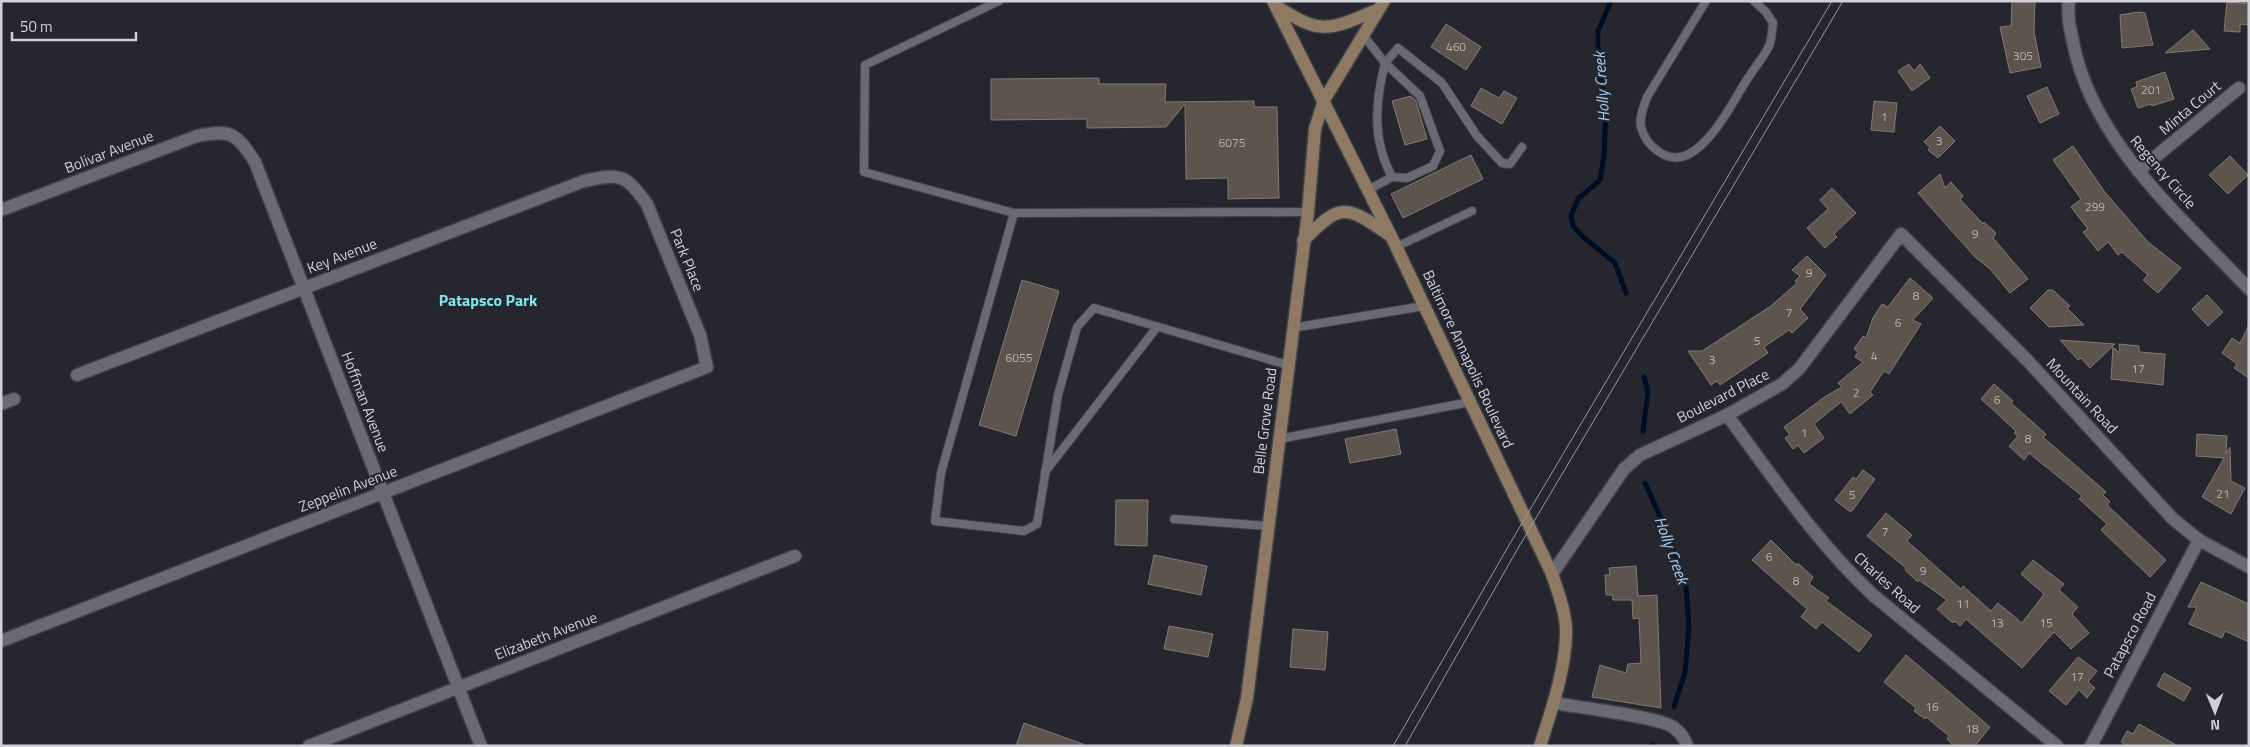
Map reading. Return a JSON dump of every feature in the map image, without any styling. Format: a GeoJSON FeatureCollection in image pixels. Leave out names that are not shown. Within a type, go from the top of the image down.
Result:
{"type":"FeatureCollection","features":[{"type":"Feature","properties":{"kind":"main road"},"geometry":{"type":"LineString","coordinates":[[1274,3],[1300,21],[1316,27],[1333,27],[1381,6]]}},
{"type":"Feature","properties":{"kind":"main road","name":"Baltimore Annapolis Boulevard"},"geometry":{"type":"LineString","coordinates":[[1274,3],[1393,241],[1552,574],[1561,599],[1566,630],[1561,668],[1554,703],[1540,746]]}},
{"type":"Feature","properties":{"kind":"main road","name":"Belle Grove Road"},"geometry":{"type":"LineString","coordinates":[[1236,746],[1248,698],[1292,328],[1308,212],[1315,129],[1324,100],[1381,6]]}},
{"type":"Feature","properties":{"kind":"main road"},"geometry":{"type":"LineString","coordinates":[[1303,241],[1325,218],[1338,212],[1350,212],[1364,217],[1393,241]]}},
{"type":"Feature","properties":{"kind":"street","name":"Regency Circle"},"geometry":{"type":"LineString","coordinates":[[2069,1],[2067,14],[2084,84],[2106,126],[2138,172],[2249,289]]}},
{"type":"Feature","properties":{"kind":"street","name":"Minta Court"},"geometry":{"type":"LineString","coordinates":[[2138,172],[2239,88]]}},
{"type":"Feature","properties":{"kind":"street","name":"Bolivar Avenue"},"geometry":{"type":"LineString","coordinates":[[1,210],[197,136],[216,132],[230,133]]}},
{"type":"Feature","properties":{"kind":"street","name":"Hoffman Avenue"},"geometry":{"type":"LineString","coordinates":[[230,133],[245,146],[255,162],[481,746]]}},
{"type":"Feature","properties":{"kind":"street","name":"Key Avenue"},"geometry":{"type":"LineString","coordinates":[[77,375],[584,180],[605,176],[621,176]]}},
{"type":"Feature","properties":{"kind":"street","name":"Park Place"},"geometry":{"type":"LineString","coordinates":[[621,176],[635,187],[647,204],[700,335],[707,367]]}},
{"type":"Feature","properties":{"kind":"street","name":"Boulevard Place"},"geometry":{"type":"LineString","coordinates":[[1552,574],[1624,469],[1640,455],[1728,415],[1782,384],[1799,369],[1901,234]]}},
{"type":"Feature","properties":{"kind":"street","name":"Mountain Road"},"geometry":{"type":"LineString","coordinates":[[1901,234],[2028,361],[2173,519],[2199,540],[2249,567]]}},
{"type":"Feature","properties":{"kind":"street","name":"Zeppelin Avenue"},"geometry":{"type":"LineString","coordinates":[[1,641],[707,367]]}},
{"type":"Feature","properties":{"kind":"street"},"geometry":{"type":"LineString","coordinates":[[1,404],[14,399]]}},
{"type":"Feature","properties":{"kind":"street","name":"Charles Road"},"geometry":{"type":"LineString","coordinates":[[1728,415],[1821,541],[1846,570],[1873,595],[2057,746]]}},
{"type":"Feature","properties":{"kind":"street","name":"Patapsco Road"},"geometry":{"type":"LineString","coordinates":[[2091,746],[2199,540]]}},
{"type":"Feature","properties":{"kind":"street","name":"Elizabeth Avenue"},"geometry":{"type":"LineString","coordinates":[[309,746],[794,556]]}},
{"type":"Feature","properties":{"kind":"street"},"geometry":{"type":"LineString","coordinates":[[1554,703],[1648,719],[1673,726],[1685,740],[1687,746]]}},
{"type":"Feature","properties":{"kind":"lane"},"geometry":{"type":"LineString","coordinates":[[999,1],[866,65],[864,172],[1014,213],[1308,212]]}},
{"type":"Feature","properties":{"kind":"lane"},"geometry":{"type":"LineString","coordinates":[[1706,1],[1647,97],[1642,111],[1640,125],[1646,139],[1657,151],[1672,157],[1686,156],[1699,147],[1715,129],[1770,44],[1774,23],[1754,1]]}},
{"type":"Feature","properties":{"kind":"lane"},"geometry":{"type":"LineString","coordinates":[[1363,35],[1385,63],[1420,96],[1440,151],[1433,166],[1407,178],[1392,177],[1368,190]]}},
{"type":"Feature","properties":{"kind":"lane"},"geometry":{"type":"LineString","coordinates":[[1392,177],[1382,158],[1376,118],[1379,86],[1385,63],[1398,48],[1442,82],[1477,136],[1502,163],[1510,164],[1522,147]]}},
{"type":"Feature","properties":{"kind":"lane"},"geometry":{"type":"LineString","coordinates":[[1393,241],[1472,211]]}},
{"type":"Feature","properties":{"kind":"lane"},"geometry":{"type":"LineString","coordinates":[[1014,213],[941,473],[935,521],[1024,531],[1033,529],[1037,524],[1040,516],[1044,472],[1058,395],[1077,327],[1094,308],[1288,365]]}},
{"type":"Feature","properties":{"kind":"lane"},"geometry":{"type":"LineString","coordinates":[[1292,328],[1424,306]]}},
{"type":"Feature","properties":{"kind":"lane"},"geometry":{"type":"LineString","coordinates":[[1044,472],[1157,327]]}},
{"type":"Feature","properties":{"kind":"lane"},"geometry":{"type":"LineString","coordinates":[[1279,439],[1470,402]]}},
{"type":"Feature","properties":{"kind":"lane"},"geometry":{"type":"LineString","coordinates":[[1174,519],[1268,526]]}},
{"type":"Feature","properties":{"kind":"building"},"geometry":{"type":"Polygon","coordinates":[[[2012,1],[2035,1],[2034,32],[2041,67],[2010,73],[2000,27],[2011,26],[2012,1]]]}},
{"type":"Feature","properties":{"kind":"building"},"geometry":{"type":"Polygon","coordinates":[[[2227,2],[2249,4],[2249,25],[2240,24],[2240,32],[2224,31],[2227,2]]]}},
{"type":"Feature","properties":{"kind":"building"},"geometry":{"type":"Polygon","coordinates":[[[2145,13],[2153,45],[2122,48],[2120,15],[2145,13]]]}},
{"type":"Feature","properties":{"kind":"building"},"geometry":{"type":"Polygon","coordinates":[[[1446,24],[1481,47],[1466,70],[1431,47],[1446,24]]]}},
{"type":"Feature","properties":{"kind":"building"},"geometry":{"type":"Polygon","coordinates":[[[2193,30],[2210,49],[2165,53],[2182,39],[2193,30]]]}},
{"type":"Feature","properties":{"kind":"building"},"geometry":{"type":"Polygon","coordinates":[[[1909,64],[1914,71],[1920,64],[1930,78],[1912,91],[1898,71],[1909,64]]]}},
{"type":"Feature","properties":{"kind":"building"},"geometry":{"type":"Polygon","coordinates":[[[2165,72],[2174,99],[2138,108],[2131,89],[2137,87],[2136,82],[2165,72]]]}},
{"type":"Feature","properties":{"kind":"building"},"geometry":{"type":"Polygon","coordinates":[[[1099,78],[1099,84],[1166,84],[1165,102],[1254,101],[1254,107],[1277,107],[1279,198],[1228,199],[1228,178],[1186,179],[1185,104],[1166,127],[1087,128],[1087,119],[991,120],[991,79],[1099,78]]]}},
{"type":"Feature","properties":{"kind":"building"},"geometry":{"type":"Polygon","coordinates":[[[2047,87],[2059,114],[2040,123],[2027,96],[2047,87]]]}},
{"type":"Feature","properties":{"kind":"building"},"geometry":{"type":"Polygon","coordinates":[[[1481,88],[1499,98],[1504,91],[1517,98],[1502,124],[1471,106],[1481,88]]]}},
{"type":"Feature","properties":{"kind":"building"},"geometry":{"type":"Polygon","coordinates":[[[1411,96],[1416,101],[1427,139],[1405,145],[1392,101],[1411,96]]]}},
{"type":"Feature","properties":{"kind":"building"},"geometry":{"type":"Polygon","coordinates":[[[1874,101],[1897,103],[1894,132],[1871,130],[1874,101]]]}},
{"type":"Feature","properties":{"kind":"building"},"geometry":{"type":"Polygon","coordinates":[[[1940,126],[1955,141],[1938,158],[1928,150],[1930,147],[1924,142],[1940,126]]]}},
{"type":"Feature","properties":{"kind":"building"},"geometry":{"type":"Polygon","coordinates":[[[2073,146],[2104,191],[2148,242],[2181,268],[2158,293],[2143,280],[2148,275],[2122,252],[2118,255],[2108,242],[2098,251],[2083,232],[2088,229],[2071,207],[2081,199],[2053,160],[2073,146]]]}},
{"type":"Feature","properties":{"kind":"building"},"geometry":{"type":"Polygon","coordinates":[[[1471,155],[1483,179],[1403,218],[1391,194],[1471,155]]]}},
{"type":"Feature","properties":{"kind":"building"},"geometry":{"type":"Polygon","coordinates":[[[2230,156],[2248,175],[2228,194],[2209,175],[2230,156]]]}},
{"type":"Feature","properties":{"kind":"building"},"geometry":{"type":"Polygon","coordinates":[[[1940,174],[1945,188],[1951,182],[1963,196],[1960,199],[1983,224],[1984,222],[1996,233],[1993,238],[2028,279],[2010,293],[1990,269],[1974,256],[1918,193],[1940,174]]]}},
{"type":"Feature","properties":{"kind":"building"},"geometry":{"type":"Polygon","coordinates":[[[1832,188],[1856,213],[1834,234],[1837,237],[1825,248],[1807,228],[1828,209],[1820,200],[1832,188]]]}},
{"type":"Feature","properties":{"kind":"building"},"geometry":{"type":"Polygon","coordinates":[[[1807,256],[1826,275],[1800,309],[1808,318],[1792,333],[1789,330],[1764,347],[1768,353],[1720,385],[1717,381],[1711,385],[1688,351],[1702,351],[1771,306],[1797,283],[1795,281],[1800,276],[1792,270],[1807,256]]]}},
{"type":"Feature","properties":{"kind":"building"},"geometry":{"type":"Polygon","coordinates":[[[1910,278],[1933,298],[1913,320],[1921,324],[1889,374],[1884,371],[1870,392],[1873,395],[1850,414],[1841,402],[1814,424],[1824,438],[1804,453],[1798,445],[1793,449],[1785,438],[1790,435],[1784,427],[1826,396],[1842,387],[1838,383],[1863,362],[1855,357],[1858,352],[1854,349],[1863,336],[1866,338],[1873,318],[1882,304],[1888,307],[1910,278]]]}},
{"type":"Feature","properties":{"kind":"building"},"geometry":{"type":"Polygon","coordinates":[[[1022,280],[1059,291],[1016,436],[979,425],[1022,280]]]}},
{"type":"Feature","properties":{"kind":"building"},"geometry":{"type":"Polygon","coordinates":[[[2048,290],[2053,290],[2070,306],[2067,308],[2084,325],[2049,327],[2030,308],[2048,290]]]}},
{"type":"Feature","properties":{"kind":"building"},"geometry":{"type":"Polygon","coordinates":[[[2207,295],[2223,312],[2208,326],[2192,309],[2207,295]]]}},
{"type":"Feature","properties":{"kind":"building"},"geometry":{"type":"Polygon","coordinates":[[[2249,325],[2249,378],[2234,368],[2237,364],[2222,353],[2232,338],[2240,343],[2249,325]]]}},
{"type":"Feature","properties":{"kind":"building"},"geometry":{"type":"Polygon","coordinates":[[[2060,340],[2115,344],[2090,368],[2081,358],[2078,360],[2060,340]]]}},
{"type":"Feature","properties":{"kind":"building"},"geometry":{"type":"Polygon","coordinates":[[[2119,344],[2139,346],[2139,352],[2165,354],[2163,385],[2111,379],[2113,347],[2120,353],[2119,344]]]}},
{"type":"Feature","properties":{"kind":"building"},"geometry":{"type":"Polygon","coordinates":[[[1994,384],[2013,401],[2011,403],[2046,434],[2043,437],[2106,492],[2103,495],[2110,502],[2107,505],[2166,560],[2150,577],[2101,530],[2107,524],[2079,499],[2082,496],[2029,453],[2024,460],[2009,446],[2018,436],[2014,433],[2016,431],[1981,399],[1994,384]]]}},
{"type":"Feature","properties":{"kind":"building"},"geometry":{"type":"Polygon","coordinates":[[[1396,429],[1401,454],[1350,463],[1345,439],[1396,429]]]}},
{"type":"Feature","properties":{"kind":"building"},"geometry":{"type":"Polygon","coordinates":[[[2197,434],[2227,436],[2226,454],[2230,447],[2231,481],[2245,488],[2231,514],[2202,497],[2224,458],[2196,456],[2197,434]]]}},
{"type":"Feature","properties":{"kind":"building"},"geometry":{"type":"Polygon","coordinates":[[[1863,470],[1875,479],[1852,511],[1849,511],[1835,500],[1853,477],[1856,479],[1863,470]]]}},
{"type":"Feature","properties":{"kind":"building"},"geometry":{"type":"Polygon","coordinates":[[[1116,500],[1148,500],[1147,546],[1115,545],[1116,500]]]}},
{"type":"Feature","properties":{"kind":"building"},"geometry":{"type":"Polygon","coordinates":[[[1886,513],[1912,535],[1907,541],[1961,589],[1963,586],[1991,611],[1998,603],[2022,623],[2044,594],[2021,574],[2033,560],[2064,584],[2059,590],[2078,607],[2072,614],[2089,633],[2071,649],[2054,632],[2022,668],[1966,619],[1960,626],[1955,621],[1953,623],[1937,609],[1947,600],[1919,580],[1918,582],[1905,570],[1906,568],[1867,536],[1886,513]]]}},
{"type":"Feature","properties":{"kind":"building"},"geometry":{"type":"Polygon","coordinates":[[[1771,540],[1795,564],[1799,564],[1813,577],[1809,584],[1829,598],[1826,601],[1872,635],[1859,652],[1822,622],[1816,629],[1801,617],[1807,609],[1752,560],[1771,540]]]}},
{"type":"Feature","properties":{"kind":"building"},"geometry":{"type":"Polygon","coordinates":[[[1154,555],[1207,566],[1201,595],[1148,584],[1154,555]]]}},
{"type":"Feature","properties":{"kind":"building"},"geometry":{"type":"Polygon","coordinates":[[[1636,566],[1638,596],[1657,595],[1661,708],[1592,697],[1600,665],[1626,673],[1628,664],[1641,663],[1639,618],[1633,619],[1632,600],[1613,600],[1612,595],[1606,595],[1605,575],[1610,575],[1609,568],[1636,566]]]}},
{"type":"Feature","properties":{"kind":"building"},"geometry":{"type":"Polygon","coordinates":[[[2201,582],[2249,604],[2249,642],[2225,631],[2222,638],[2189,624],[2197,607],[2188,607],[2201,582]]]}},
{"type":"Feature","properties":{"kind":"building"},"geometry":{"type":"Polygon","coordinates":[[[1169,626],[1213,634],[1208,657],[1164,649],[1169,626]]]}},
{"type":"Feature","properties":{"kind":"building"},"geometry":{"type":"Polygon","coordinates":[[[1293,629],[1328,632],[1325,670],[1290,667],[1293,629]]]}},
{"type":"Feature","properties":{"kind":"building"},"geometry":{"type":"Polygon","coordinates":[[[1906,655],[1990,727],[1975,746],[1954,746],[1947,739],[1949,736],[1926,717],[1925,719],[1914,711],[1916,708],[1884,682],[1906,655]]]}},
{"type":"Feature","properties":{"kind":"building"},"geometry":{"type":"Polygon","coordinates":[[[2078,657],[2097,671],[2088,682],[2095,688],[2087,698],[2079,690],[2066,705],[2049,691],[2078,657]]]}},
{"type":"Feature","properties":{"kind":"building"},"geometry":{"type":"Polygon","coordinates":[[[2164,673],[2191,688],[2184,701],[2157,686],[2164,673]]]}},
{"type":"Feature","properties":{"kind":"building"},"geometry":{"type":"Polygon","coordinates":[[[1024,723],[1083,744],[1083,746],[1016,746],[1024,723]]]}},
{"type":"Feature","properties":{"kind":"building"},"geometry":{"type":"Polygon","coordinates":[[[2139,724],[2178,746],[2126,746],[2121,742],[2127,731],[2133,734],[2139,724]]]}},
{"type":"Feature","properties":{"kind":"waterway","name":"Holly Creek"},"geometry":{"type":"LineString","coordinates":[[1611,1],[1598,31],[1598,61],[1606,111],[1604,155],[1600,180],[1578,199],[1571,216],[1573,226],[1583,237],[1615,263],[1626,293]]}},
{"type":"Feature","properties":{"kind":"waterway","name":"Holly Creek"},"geometry":{"type":"LineString","coordinates":[[1643,431],[1648,392],[1644,377]]}},
{"type":"Feature","properties":{"kind":"waterway","name":"Holly Creek"},"geometry":{"type":"LineString","coordinates":[[1645,483],[1664,525],[1686,586],[1689,626],[1685,672],[1674,707]]}},
{"type":"Feature","properties":{"kind":"tram line"},"geometry":{"type":"LineString","coordinates":[[1393,746],[1512,540],[1832,1]]}},
{"type":"Feature","properties":{"kind":"tram line"},"geometry":{"type":"LineString","coordinates":[[1405,746],[1517,550],[1843,1]]}},
{"type":"Feature","properties":{"kind":"district","name":"Patapsco Park"},"geometry":{"type":"Point","coordinates":[488,300]}}]}
